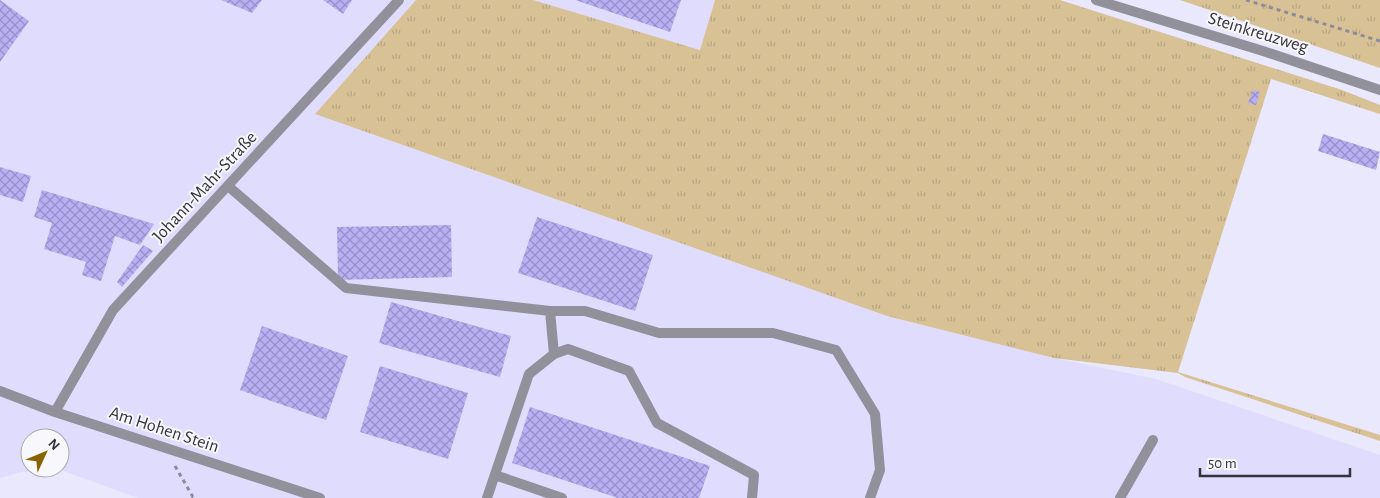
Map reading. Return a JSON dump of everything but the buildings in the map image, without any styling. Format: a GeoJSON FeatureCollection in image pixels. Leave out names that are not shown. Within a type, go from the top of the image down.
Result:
{"type":"FeatureCollection","features":[{"type":"Feature","properties":{"kind":"street","name":"Johann-Mahr-Straße"},"geometry":{"type":"LineString","coordinates":[[55,412],[112,310],[399,0]]}},
{"type":"Feature","properties":{"kind":"street","name":"Steinkreuzweg"},"geometry":{"type":"LineString","coordinates":[[1096,0],[1263,51],[1380,90]]}},
{"type":"Feature","properties":{"kind":"street"},"geometry":{"type":"LineString","coordinates":[[228,186],[346,288],[550,311],[585,311],[659,333],[772,333],[836,350],[875,414],[880,470],[870,498]]}},
{"type":"Feature","properties":{"kind":"street"},"geometry":{"type":"LineString","coordinates":[[550,311],[554,354]]}},
{"type":"Feature","properties":{"kind":"street"},"geometry":{"type":"LineString","coordinates":[[487,498],[529,374],[554,354],[568,350],[629,372],[658,423],[754,476],[752,498]]}},
{"type":"Feature","properties":{"kind":"street","name":"Am Hohen Stein"},"geometry":{"type":"LineString","coordinates":[[0,390],[55,412],[320,498]]}},
{"type":"Feature","properties":{"kind":"street"},"geometry":{"type":"LineString","coordinates":[[1120,498],[1153,440]]}},
{"type":"Feature","properties":{"kind":"street"},"geometry":{"type":"LineString","coordinates":[[494,475],[562,498]]}},
{"type":"Feature","properties":{"kind":"path"},"geometry":{"type":"LineString","coordinates":[[1246,0],[1380,41]]}},
{"type":"Feature","properties":{"kind":"path"},"geometry":{"type":"LineString","coordinates":[[164,447],[193,497],[197,498]]}},
{"type":"Feature","properties":{"kind":"shaded area"},"geometry":{"type":"Polygon","coordinates":[[[0,0],[416,0],[315,114],[887,316],[1054,358],[1156,379],[1380,455],[1380,498],[138,498],[70,473],[70,428],[20,428],[20,472],[0,478],[0,0]]]}},
{"type":"Feature","properties":{"kind":"shaded area"},"geometry":{"type":"Polygon","coordinates":[[[533,0],[715,0],[700,50],[533,0]]]}},
{"type":"Feature","properties":{"kind":"green space"},"geometry":{"type":"Polygon","coordinates":[[[416,0],[533,0],[700,50],[715,0],[1060,0],[1342,90],[1380,105],[1380,114],[1271,79],[1178,372],[1380,435],[1380,441],[1185,377],[1178,373],[1054,358],[887,316],[315,114],[416,0]]]}},
{"type":"Feature","properties":{"kind":"green space"},"geometry":{"type":"Polygon","coordinates":[[[1180,0],[1380,0],[1380,68],[1180,0]]]}}]}
